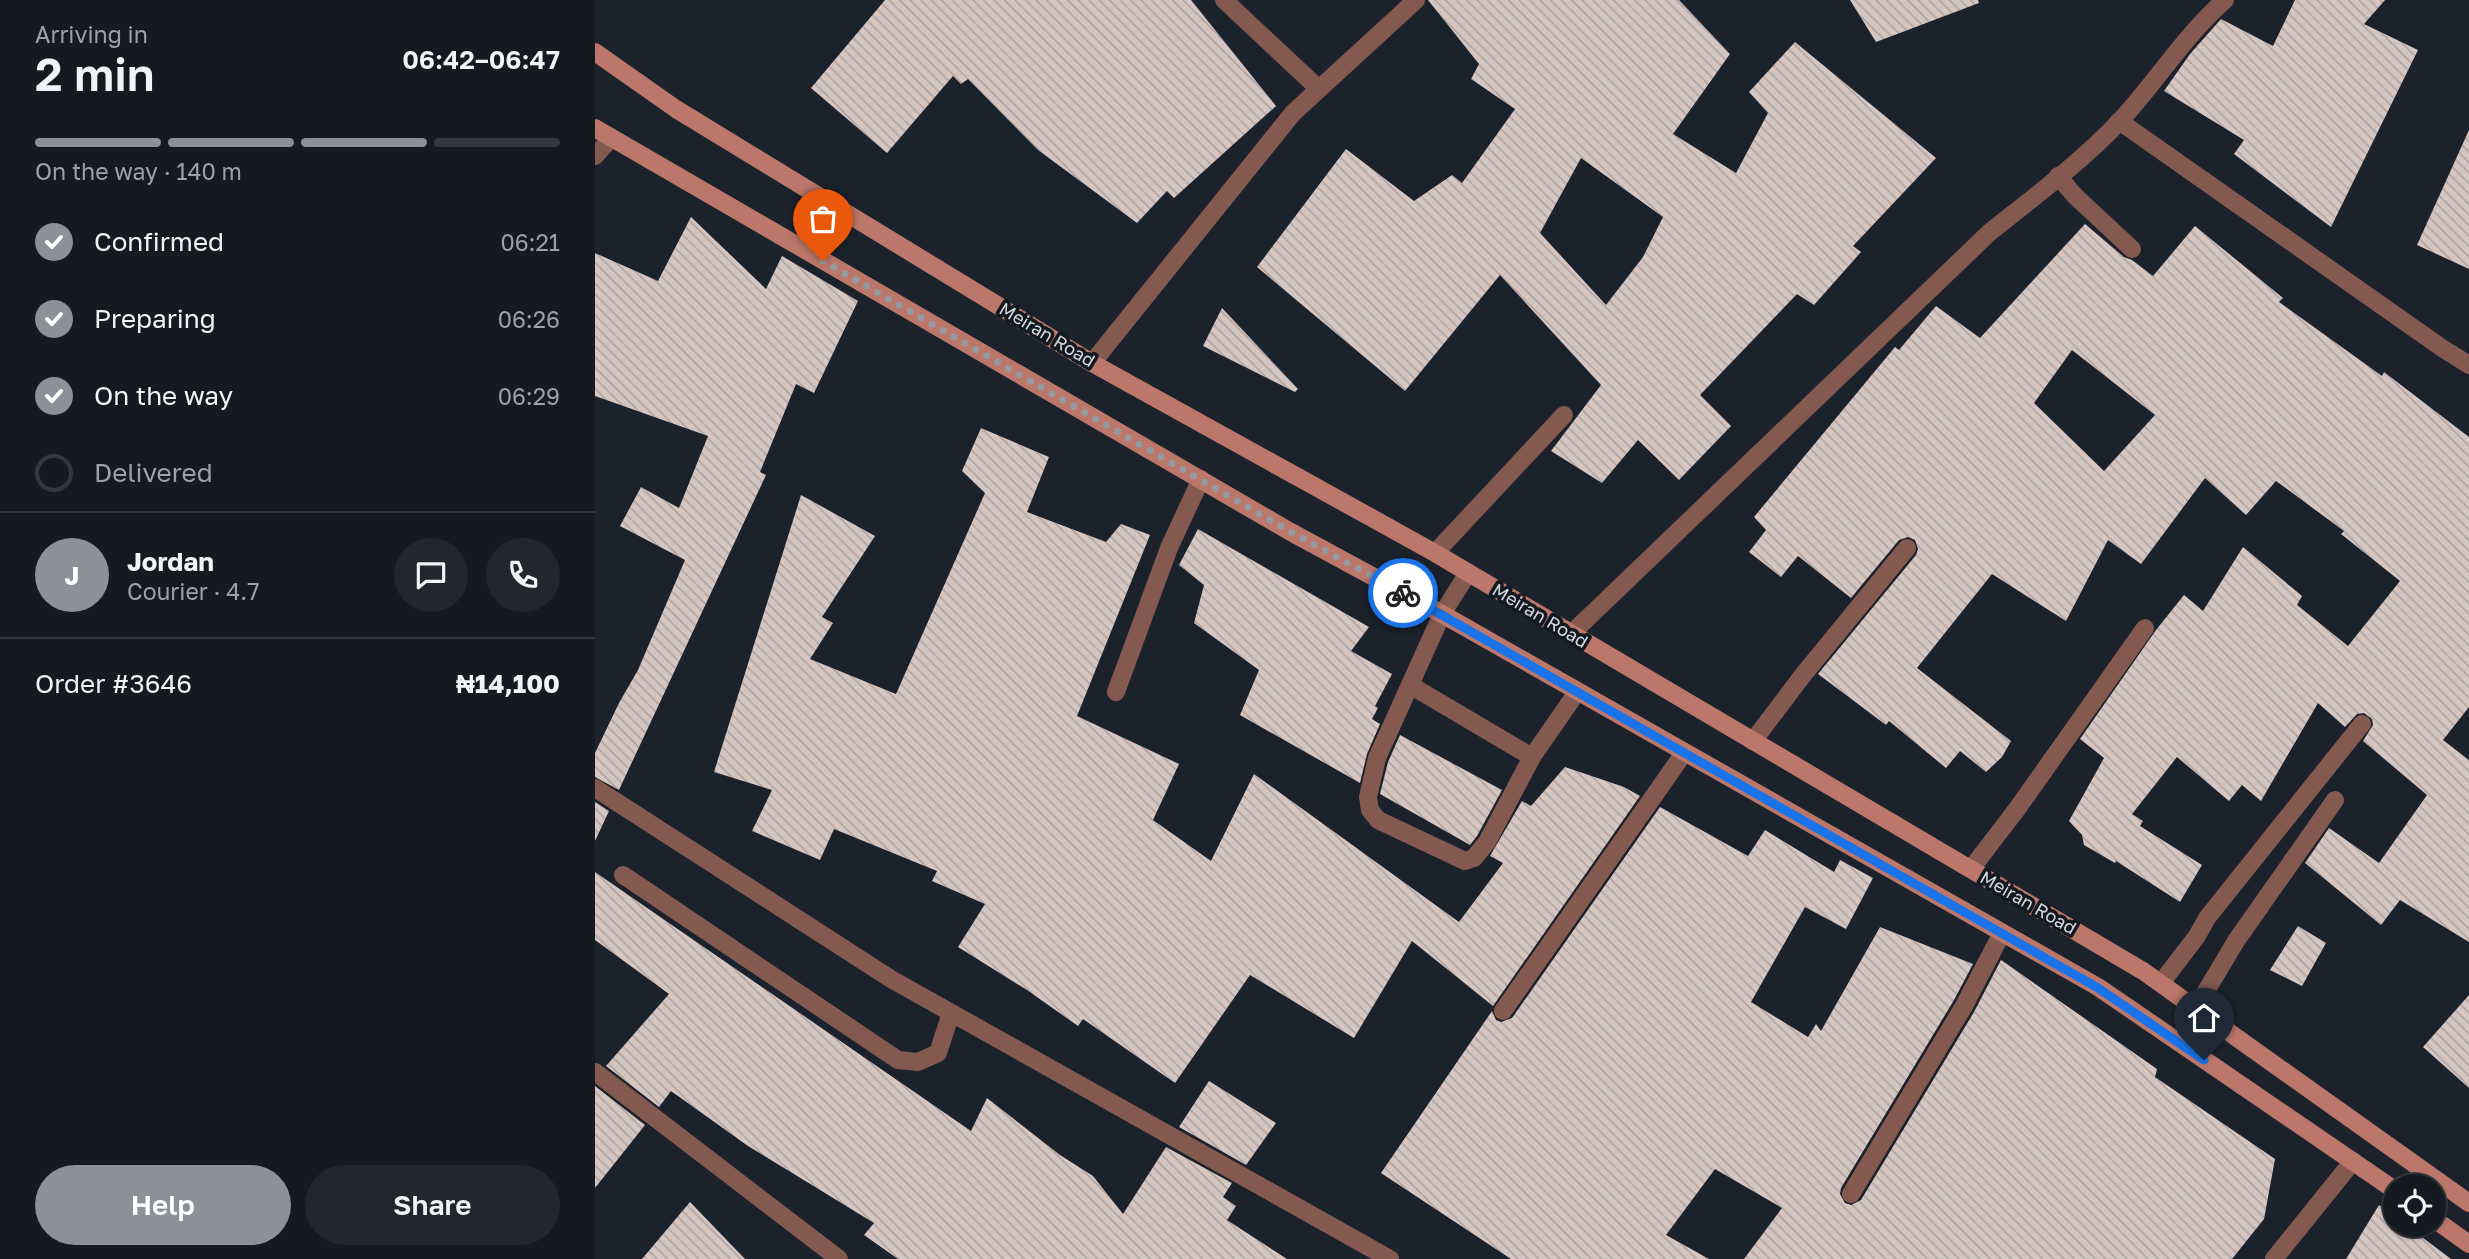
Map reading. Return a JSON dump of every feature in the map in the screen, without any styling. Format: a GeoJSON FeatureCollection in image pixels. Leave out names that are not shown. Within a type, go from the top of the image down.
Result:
{"type":"FeatureCollection","features":[{"type":"Feature","properties":{"kind":"main road","name":"Meiran Road"},"geometry":{"type":"LineString","coordinates":[[595,52],[676,108],[1092,363],[1435,553],[2161,983],[2469,1203]]}},
{"type":"Feature","properties":{"kind":"main road"},"geometry":{"type":"LineString","coordinates":[[602,134],[1289,531],[1442,614],[2098,988],[2383,1182]]}},
{"type":"Feature","properties":{"kind":"main road"},"geometry":{"type":"LineString","coordinates":[[2446,1228],[2469,1244]]}},
{"type":"Feature","properties":{"kind":"street"},"geometry":{"type":"LineString","coordinates":[[1224,0],[1319,89]]}},
{"type":"Feature","properties":{"kind":"street"},"geometry":{"type":"LineString","coordinates":[[1092,363],[1293,113],[1416,0]]}},
{"type":"Feature","properties":{"kind":"street"},"geometry":{"type":"LineString","coordinates":[[1571,634],[1990,232],[2119,121],[2207,16],[2225,0]]}},
{"type":"Feature","properties":{"kind":"street"},"geometry":{"type":"LineString","coordinates":[[2119,121],[2469,365]]}},
{"type":"Feature","properties":{"kind":"street"},"geometry":{"type":"LineString","coordinates":[[595,156],[602,134]]}},
{"type":"Feature","properties":{"kind":"street"},"geometry":{"type":"LineString","coordinates":[[2058,176],[2075,196],[2132,249]]}},
{"type":"Feature","properties":{"kind":"street"},"geometry":{"type":"LineString","coordinates":[[1435,553],[1564,415]]}},
{"type":"Feature","properties":{"kind":"street"},"geometry":{"type":"LineString","coordinates":[[1116,692],[1169,548],[1201,479]]}},
{"type":"Feature","properties":{"kind":"street"},"geometry":{"type":"LineString","coordinates":[[1752,741],[1907,548]]}},
{"type":"Feature","properties":{"kind":"street"},"geometry":{"type":"LineString","coordinates":[[1468,573],[1442,614],[1377,758],[1368,797],[1370,810],[1378,820],[1465,861],[1474,858],[1487,842],[1532,757],[1577,692]]}},
{"type":"Feature","properties":{"kind":"street"},"geometry":{"type":"LineString","coordinates":[[1971,869],[2144,628]]}},
{"type":"Feature","properties":{"kind":"street"},"geometry":{"type":"LineString","coordinates":[[1410,685],[1532,757]]}},
{"type":"Feature","properties":{"kind":"street"},"geometry":{"type":"LineString","coordinates":[[2161,983],[2215,909],[2362,724]]}},
{"type":"Feature","properties":{"kind":"street"},"geometry":{"type":"LineString","coordinates":[[1503,1011],[1683,752]]}},
{"type":"Feature","properties":{"kind":"street"},"geometry":{"type":"LineString","coordinates":[[595,788],[891,979],[1390,1259]]}},
{"type":"Feature","properties":{"kind":"street"},"geometry":{"type":"LineString","coordinates":[[2196,1008],[2236,941],[2335,800]]}},
{"type":"Feature","properties":{"kind":"street"},"geometry":{"type":"LineString","coordinates":[[623,875],[898,1060],[918,1062],[937,1053],[951,1013]]}},
{"type":"Feature","properties":{"kind":"street"},"geometry":{"type":"LineString","coordinates":[[1851,1194],[1964,1006],[2002,933]]}},
{"type":"Feature","properties":{"kind":"street"},"geometry":{"type":"LineString","coordinates":[[595,1072],[839,1259]]}},
{"type":"Feature","properties":{"kind":"street"},"geometry":{"type":"LineString","coordinates":[[2274,1259],[2353,1161]]}},
{"type":"Feature","properties":{"kind":"building"},"geometry":{"type":"Polygon","coordinates":[[[885,0],[1191,0],[1276,106],[1174,198],[1167,191],[1137,223],[1038,150],[968,79],[961,84],[953,76],[887,153],[811,88],[885,0]]]}},
{"type":"Feature","properties":{"kind":"building"},"geometry":{"type":"Polygon","coordinates":[[[1428,0],[1679,0],[1730,54],[1673,134],[1736,173],[1768,113],[1749,92],[1795,42],[1936,158],[1853,246],[1861,252],[1814,305],[1797,294],[1700,395],[1731,426],[1679,480],[1638,440],[1602,483],[1551,451],[1601,385],[1500,275],[1405,391],[1257,267],[1346,149],[1414,201],[1452,175],[1462,183],[1515,109],[1471,79],[1479,64],[1428,0]],[[1581,158],[1540,233],[1606,305],[1643,257],[1663,217],[1581,158]]]}},
{"type":"Feature","properties":{"kind":"building"},"geometry":{"type":"Polygon","coordinates":[[[1850,0],[1978,0],[1979,3],[1876,42],[1850,0]]]}},
{"type":"Feature","properties":{"kind":"building"},"geometry":{"type":"Polygon","coordinates":[[[2295,0],[2385,0],[2364,24],[2418,50],[2331,227],[2234,154],[2244,140],[2164,91],[2190,54],[2221,19],[2273,46],[2295,0]]]}},
{"type":"Feature","properties":{"kind":"building"},"geometry":{"type":"Polygon","coordinates":[[[2469,130],[2469,269],[2417,245],[2469,130]]]}},
{"type":"Feature","properties":{"kind":"building"},"geometry":{"type":"Polygon","coordinates":[[[691,217],[766,289],[782,256],[858,301],[814,393],[796,384],[760,472],[766,475],[619,790],[595,777],[595,753],[638,670],[685,560],[620,526],[641,487],[679,508],[708,436],[595,396],[595,253],[658,281],[691,217]]]}},
{"type":"Feature","properties":{"kind":"building"},"geometry":{"type":"Polygon","coordinates":[[[2085,224],[2124,257],[2153,276],[2195,226],[2283,298],[2279,302],[2382,376],[2384,372],[2469,437],[2469,707],[2443,740],[2469,760],[2469,942],[2400,900],[2381,925],[2305,863],[2329,828],[2379,863],[2427,795],[2363,741],[2373,725],[2372,719],[2364,713],[2357,714],[2345,727],[2318,703],[2261,801],[2242,785],[2229,801],[2177,757],[2132,814],[2143,821],[2140,826],[2202,865],[2180,902],[2116,861],[2115,863],[2084,845],[2082,835],[2069,821],[2104,758],[2080,739],[2156,630],[2184,595],[2203,611],[2243,547],[2302,596],[2297,605],[2348,646],[2400,581],[2341,534],[2344,531],[2276,481],[2246,515],[2205,478],[2141,564],[2108,540],[2066,621],[1992,574],[1917,668],[2011,741],[2002,757],[1986,772],[1960,751],[1946,768],[1889,721],[1886,725],[1818,674],[1916,555],[1918,549],[1915,540],[1908,537],[1899,540],[1851,598],[1798,556],[1781,577],[1749,552],[1766,530],[1754,517],[1895,347],[1899,350],[1936,306],[1980,338],[2085,224]],[[2072,350],[2034,403],[2104,471],[2155,415],[2072,350]]]}},
{"type":"Feature","properties":{"kind":"building"},"geometry":{"type":"Polygon","coordinates":[[[1222,308],[1298,389],[1295,392],[1203,346],[1222,308]]]}},
{"type":"Feature","properties":{"kind":"building"},"geometry":{"type":"Polygon","coordinates":[[[981,428],[1049,457],[1027,512],[1106,542],[1121,524],[1150,535],[1077,716],[1179,764],[1153,820],[1211,861],[1254,774],[1459,922],[1503,863],[1490,856],[1522,801],[1531,806],[1565,767],[1624,787],[1640,796],[1493,1006],[1412,941],[1354,1038],[1250,975],[1175,1083],[1083,1019],[1078,1026],[958,947],[985,904],[932,881],[937,871],[834,829],[820,860],[752,831],[772,790],[714,772],[801,495],[875,536],[822,617],[833,623],[810,659],[896,694],[985,493],[962,471],[981,428]]]}},
{"type":"Feature","properties":{"kind":"building"},"geometry":{"type":"Polygon","coordinates":[[[1198,529],[1369,627],[1351,651],[1392,674],[1375,706],[1378,708],[1372,719],[1380,724],[1367,754],[1360,783],[1240,715],[1259,670],[1194,623],[1204,585],[1179,565],[1198,529]]]}},
{"type":"Feature","properties":{"kind":"building"},"geometry":{"type":"Polygon","coordinates":[[[1400,735],[1502,790],[1470,845],[1380,794],[1388,762],[1400,735]]]}},
{"type":"Feature","properties":{"kind":"building"},"geometry":{"type":"Polygon","coordinates":[[[595,802],[609,811],[595,841],[595,802]]]}},
{"type":"Feature","properties":{"kind":"building"},"geometry":{"type":"Polygon","coordinates":[[[1660,807],[1748,856],[1765,830],[1834,872],[1840,860],[1873,878],[1846,929],[1805,907],[1751,1002],[1808,1037],[1816,1024],[1821,1031],[1880,927],[1973,964],[1841,1188],[1840,1194],[1845,1203],[1851,1205],[1861,1200],[1974,1012],[2001,960],[2157,1069],[2155,1077],[2275,1159],[2264,1219],[2232,1259],[1744,1259],[1782,1208],[1715,1169],[1666,1235],[1709,1259],[1511,1259],[1381,1173],[1492,1011],[1496,1020],[1501,1022],[1512,1018],[1660,807]]]}},
{"type":"Feature","properties":{"kind":"building"},"geometry":{"type":"Polygon","coordinates":[[[595,872],[971,1131],[987,1098],[1060,1155],[1093,1176],[1123,1214],[1166,1147],[1232,1183],[1223,1197],[1236,1206],[1227,1220],[1287,1259],[898,1259],[864,1235],[874,1223],[748,1146],[671,1091],[659,1107],[606,1066],[669,994],[595,940],[595,872]]]}},
{"type":"Feature","properties":{"kind":"building"},"geometry":{"type":"Polygon","coordinates":[[[2298,926],[2326,943],[2302,986],[2270,970],[2298,926]]]}},
{"type":"Feature","properties":{"kind":"building"},"geometry":{"type":"Polygon","coordinates":[[[2469,995],[2469,1088],[2423,1047],[2469,995]]]}},
{"type":"Feature","properties":{"kind":"building"},"geometry":{"type":"Polygon","coordinates":[[[1209,1081],[1276,1123],[1246,1165],[1179,1127],[1209,1081]]]}},
{"type":"Feature","properties":{"kind":"building"},"geometry":{"type":"Polygon","coordinates":[[[595,1086],[645,1125],[595,1188],[595,1086]]]}},
{"type":"Feature","properties":{"kind":"building"},"geometry":{"type":"Polygon","coordinates":[[[690,1202],[745,1259],[642,1259],[690,1202]]]}},
{"type":"Feature","properties":{"kind":"building"},"geometry":{"type":"Polygon","coordinates":[[[2379,1205],[2383,1208],[2383,1237],[2422,1237],[2451,1259],[2346,1259],[2379,1205]]]}},
{"type":"Feature","properties":{"kind":"way so far"},"geometry":{"type":"LineString","coordinates":[[823,261],[1289,531],[1403,593]]}},
{"type":"Feature","properties":{"kind":"route"},"geometry":{"type":"LineString","coordinates":[[1403,593],[2098,988],[2204,1060]]}}]}
